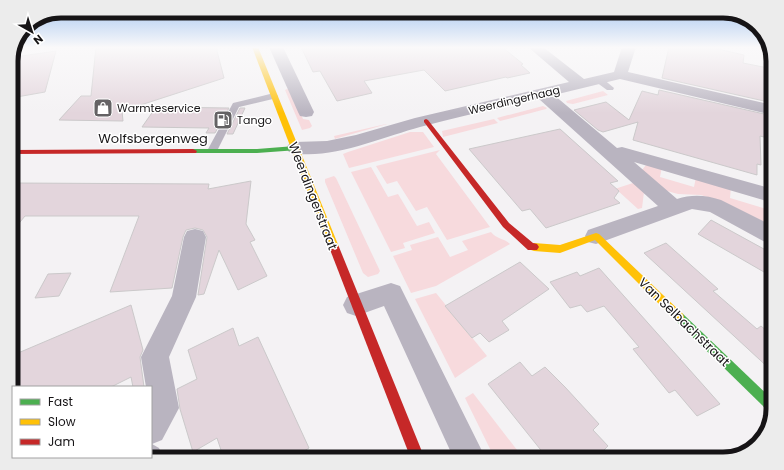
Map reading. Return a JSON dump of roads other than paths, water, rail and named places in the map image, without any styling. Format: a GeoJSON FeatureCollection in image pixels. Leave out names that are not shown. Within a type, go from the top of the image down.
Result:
{"type":"FeatureCollection","features":[{"type":"Feature","properties":{"kind":"street","name":"Weerdingerstraat"},"geometry":{"type":"LineString","coordinates":[[264,69],[415,452]]}},
{"type":"Feature","properties":{"kind":"street"},"geometry":{"type":"LineString","coordinates":[[286,69],[306,112]]}},
{"type":"Feature","properties":{"kind":"street"},"geometry":{"type":"LineString","coordinates":[[561,69],[581,84]]}},
{"type":"Feature","properties":{"kind":"street"},"geometry":{"type":"LineString","coordinates":[[622,69],[620,75],[766,108]]}},
{"type":"Feature","properties":{"kind":"street","name":"Weerdingerhaag"},"geometry":{"type":"LineString","coordinates":[[295,148],[327,147],[426,121],[581,84],[604,84],[620,75]]}},
{"type":"Feature","properties":{"kind":"street"},"geometry":{"type":"LineString","coordinates":[[273,92],[292,82]]}},
{"type":"Feature","properties":{"kind":"street"},"geometry":{"type":"LineString","coordinates":[[542,93],[674,208]]}},
{"type":"Feature","properties":{"kind":"street"},"geometry":{"type":"LineString","coordinates":[[426,121],[506,225],[531,247],[560,249],[691,202],[714,205],[766,232]]}},
{"type":"Feature","properties":{"kind":"street","name":"Wolfsbergenweg"},"geometry":{"type":"LineString","coordinates":[[18,152],[275,151],[295,148]]}},
{"type":"Feature","properties":{"kind":"street"},"geometry":{"type":"LineString","coordinates":[[614,156],[622,153],[766,194]]}},
{"type":"Feature","properties":{"kind":"street","name":"Van Selbachstraat"},"geometry":{"type":"LineString","coordinates":[[596,236],[766,402]]}},
{"type":"Feature","properties":{"kind":"street"},"geometry":{"type":"LineString","coordinates":[[152,427],[164,408],[155,357],[184,297],[195,237]]}},
{"type":"Feature","properties":{"kind":"street"},"geometry":{"type":"LineString","coordinates":[[356,305],[391,293],[467,452]]}},
{"type":"Feature","properties":{"kind":"lane"},"geometry":{"type":"LineString","coordinates":[[212,151],[236,105],[273,92]]}},
{"type":"Feature","properties":{"kind":"lane"},"geometry":{"type":"LineString","coordinates":[[749,409],[766,405]]}},
{"type":"Feature","properties":{"kind":"place","name":"Warmteservice"},"geometry":{"type":"Point","coordinates":[103,108]}},
{"type":"Feature","properties":{"kind":"place","name":"Tango"},"geometry":{"type":"Point","coordinates":[223,120]}}]}
